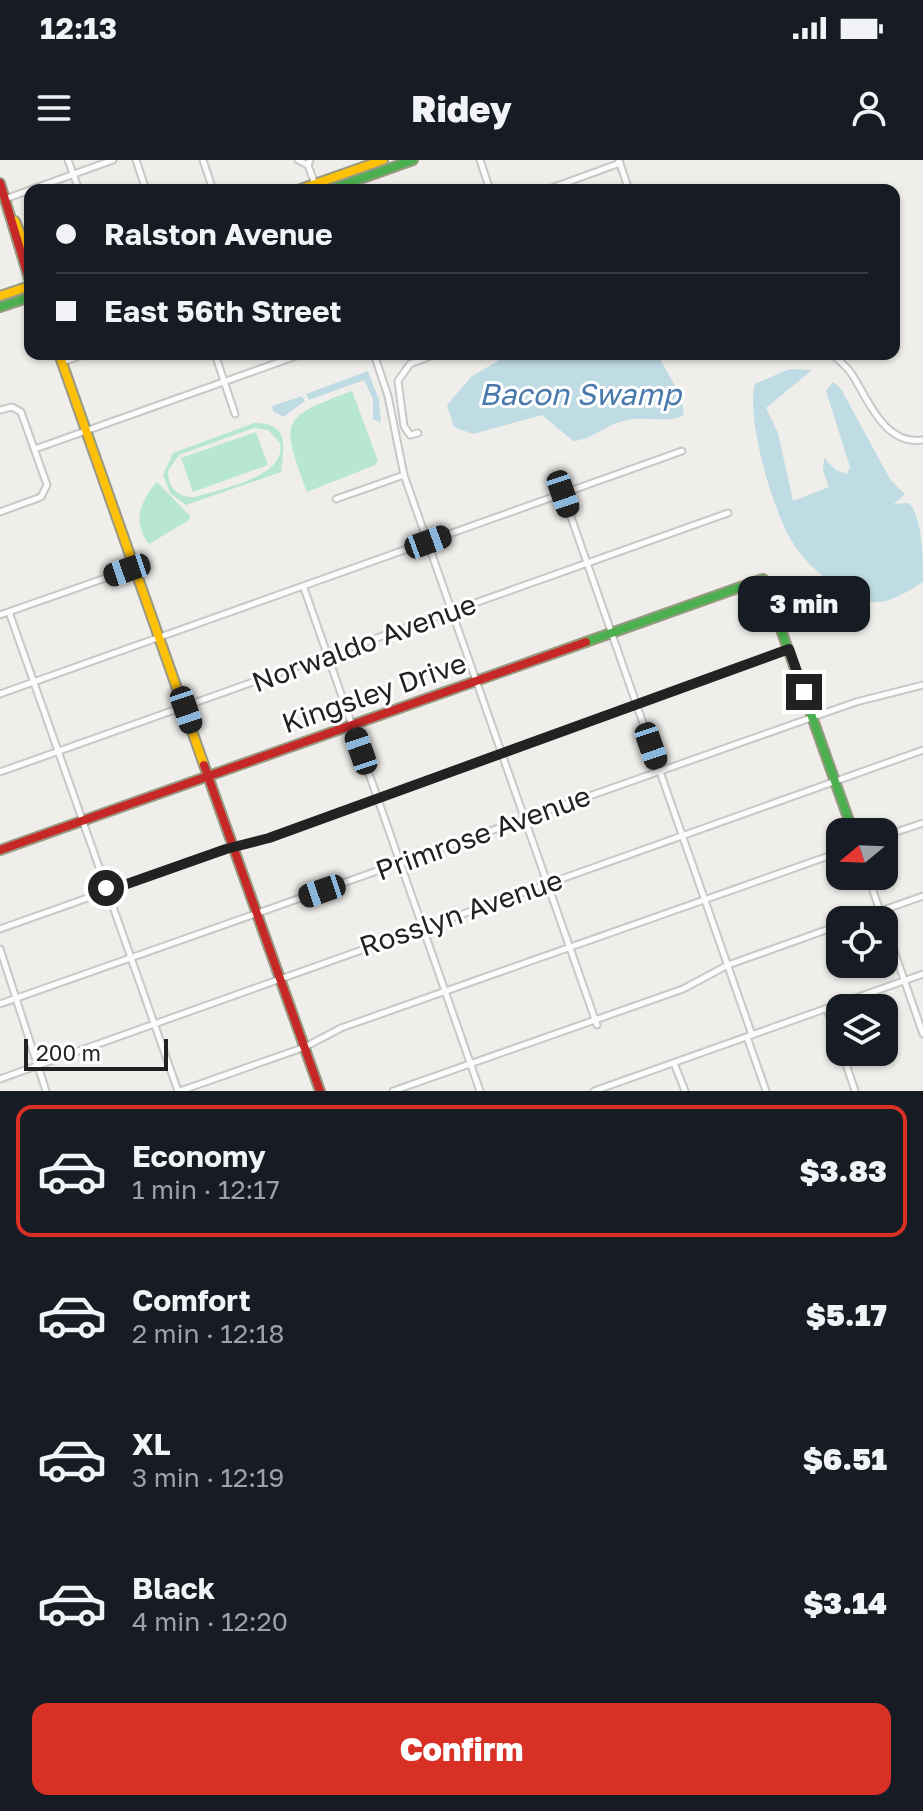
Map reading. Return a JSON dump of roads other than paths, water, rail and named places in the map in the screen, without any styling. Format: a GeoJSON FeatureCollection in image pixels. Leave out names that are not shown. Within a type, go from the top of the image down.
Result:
{"type":"FeatureCollection","features":[{"type":"Feature","properties":{"kind":"main road"},"geometry":{"type":"LineString","coordinates":[[323,184],[383,160]]}},
{"type":"Feature","properties":{"kind":"main road"},"geometry":{"type":"LineString","coordinates":[[346,184],[413,160]]}},
{"type":"Feature","properties":{"kind":"main road"},"geometry":{"type":"LineString","coordinates":[[0,183],[24,263]]}},
{"type":"Feature","properties":{"kind":"main road"},"geometry":{"type":"LineString","coordinates":[[7,203],[24,243]]}},
{"type":"Feature","properties":{"kind":"main road"},"geometry":{"type":"LineString","coordinates":[[0,296],[24,286]]}},
{"type":"Feature","properties":{"kind":"main road"},"geometry":{"type":"LineString","coordinates":[[0,307],[24,299]]}},
{"type":"Feature","properties":{"kind":"main road"},"geometry":{"type":"LineString","coordinates":[[62,360],[320,1091]]}},
{"type":"Feature","properties":{"kind":"main road","name":"Kingsley Drive"},"geometry":{"type":"LineString","coordinates":[[0,850],[763,579],[789,649]]}},
{"type":"Feature","properties":{"kind":"main road"},"geometry":{"type":"LineString","coordinates":[[789,649],[848,818]]}},
{"type":"Feature","properties":{"kind":"street"},"geometry":{"type":"LineString","coordinates":[[68,160],[77,184]]}},
{"type":"Feature","properties":{"kind":"street"},"geometry":{"type":"LineString","coordinates":[[50,184],[113,160]]}},
{"type":"Feature","properties":{"kind":"street"},"geometry":{"type":"LineString","coordinates":[[136,160],[144,184]]}},
{"type":"Feature","properties":{"kind":"street"},"geometry":{"type":"LineString","coordinates":[[203,160],[211,184]]}},
{"type":"Feature","properties":{"kind":"street"},"geometry":{"type":"LineString","coordinates":[[298,160],[309,163],[315,184]]}},
{"type":"Feature","properties":{"kind":"street"},"geometry":{"type":"LineString","coordinates":[[480,160],[488,184]]}},
{"type":"Feature","properties":{"kind":"street"},"geometry":{"type":"LineString","coordinates":[[562,184],[620,162],[627,184]]}},
{"type":"Feature","properties":{"kind":"street"},"geometry":{"type":"LineString","coordinates":[[7,203],[24,196]]}},
{"type":"Feature","properties":{"kind":"street"},"geometry":{"type":"LineString","coordinates":[[217,360],[235,414]]}},
{"type":"Feature","properties":{"kind":"street"},"geometry":{"type":"LineString","coordinates":[[35,449],[285,360]]}},
{"type":"Feature","properties":{"kind":"street"},"geometry":{"type":"LineString","coordinates":[[376,360],[388,396],[404,475],[596,1022]]}},
{"type":"Feature","properties":{"kind":"street"},"geometry":{"type":"LineString","coordinates":[[418,433],[410,435],[406,431],[398,381],[405,368],[423,360]]}},
{"type":"Feature","properties":{"kind":"street"},"geometry":{"type":"LineString","coordinates":[[839,360],[852,374],[873,414],[906,438],[923,440]]}},
{"type":"Feature","properties":{"kind":"street"},"geometry":{"type":"LineString","coordinates":[[388,396],[398,393]]}},
{"type":"Feature","properties":{"kind":"street"},"geometry":{"type":"LineString","coordinates":[[0,410],[17,408],[47,485],[39,499],[0,512]]}},
{"type":"Feature","properties":{"kind":"street"},"geometry":{"type":"LineString","coordinates":[[0,694],[682,451]]}},
{"type":"Feature","properties":{"kind":"street"},"geometry":{"type":"LineString","coordinates":[[336,499],[404,475]]}},
{"type":"Feature","properties":{"kind":"street"},"geometry":{"type":"LineString","coordinates":[[563,494],[728,965],[766,1091]]}},
{"type":"Feature","properties":{"kind":"street","name":"Norwaldo Avenue"},"geometry":{"type":"LineString","coordinates":[[0,772],[728,513]]}},
{"type":"Feature","properties":{"kind":"street"},"geometry":{"type":"LineString","coordinates":[[0,615],[135,567]]}},
{"type":"Feature","properties":{"kind":"street"},"geometry":{"type":"LineString","coordinates":[[304,588],[480,1091]]}},
{"type":"Feature","properties":{"kind":"street"},"geometry":{"type":"LineString","coordinates":[[9,612],[179,1091],[305,1047],[339,1029],[826,857]]}},
{"type":"Feature","properties":{"kind":"street"},"geometry":{"type":"LineString","coordinates":[[0,929],[234,847],[269,838],[789,649]]}},
{"type":"Feature","properties":{"kind":"street","name":"Primrose Avenue"},"geometry":{"type":"LineString","coordinates":[[0,1004],[813,717],[880,694],[923,685]]}},
{"type":"Feature","properties":{"kind":"street","name":"Rosslyn Avenue"},"geometry":{"type":"LineString","coordinates":[[0,1079],[281,980],[422,926],[923,750]]}},
{"type":"Feature","properties":{"kind":"street"},"geometry":{"type":"LineString","coordinates":[[898,831],[923,823]]}},
{"type":"Feature","properties":{"kind":"street"},"geometry":{"type":"LineString","coordinates":[[894,906],[923,896]]}},
{"type":"Feature","properties":{"kind":"street"},"geometry":{"type":"LineString","coordinates":[[393,1091],[596,1022],[689,986],[728,965],[826,930]]}},
{"type":"Feature","properties":{"kind":"street"},"geometry":{"type":"LineString","coordinates":[[0,949],[46,1091]]}},
{"type":"Feature","properties":{"kind":"street"},"geometry":{"type":"LineString","coordinates":[[898,960],[923,1034]]}},
{"type":"Feature","properties":{"kind":"street"},"geometry":{"type":"LineString","coordinates":[[867,994],[923,974]]}},
{"type":"Feature","properties":{"kind":"street"},"geometry":{"type":"LineString","coordinates":[[596,1091],[826,1009]]}},
{"type":"Feature","properties":{"kind":"street"},"geometry":{"type":"LineString","coordinates":[[674,1063],[685,1091]]}},
{"type":"Feature","properties":{"kind":"street"},"geometry":{"type":"LineString","coordinates":[[847,1066],[855,1091]]}},
{"type":"Feature","properties":{"kind":"water","name":"Bacon Swamp"},"geometry":{"type":"Polygon","coordinates":[[[500,360],[660,360],[681,396],[684,415],[671,419],[627,420],[573,441],[542,415],[473,434],[454,427],[447,405],[472,376],[500,360]]]}},
{"type":"Feature","properties":{"kind":"water"},"geometry":{"type":"Polygon","coordinates":[[[789,369],[812,370],[766,408],[778,433],[793,501],[829,487],[823,471],[824,458],[836,470],[847,474],[850,467],[826,391],[833,382],[841,389],[891,481],[905,494],[894,504],[909,503],[917,519],[923,582],[899,596],[872,602],[852,596],[811,565],[788,535],[764,469],[753,400],[755,384],[789,369]]]}},
{"type":"Feature","properties":{"kind":"water"},"geometry":{"type":"Polygon","coordinates":[[[368,371],[379,400],[381,423],[373,419],[373,399],[364,380],[309,400],[306,394],[368,371]]]}},
{"type":"Feature","properties":{"kind":"water"},"geometry":{"type":"Polygon","coordinates":[[[302,396],[305,401],[283,417],[273,411],[272,406],[302,396]]]}}]}
